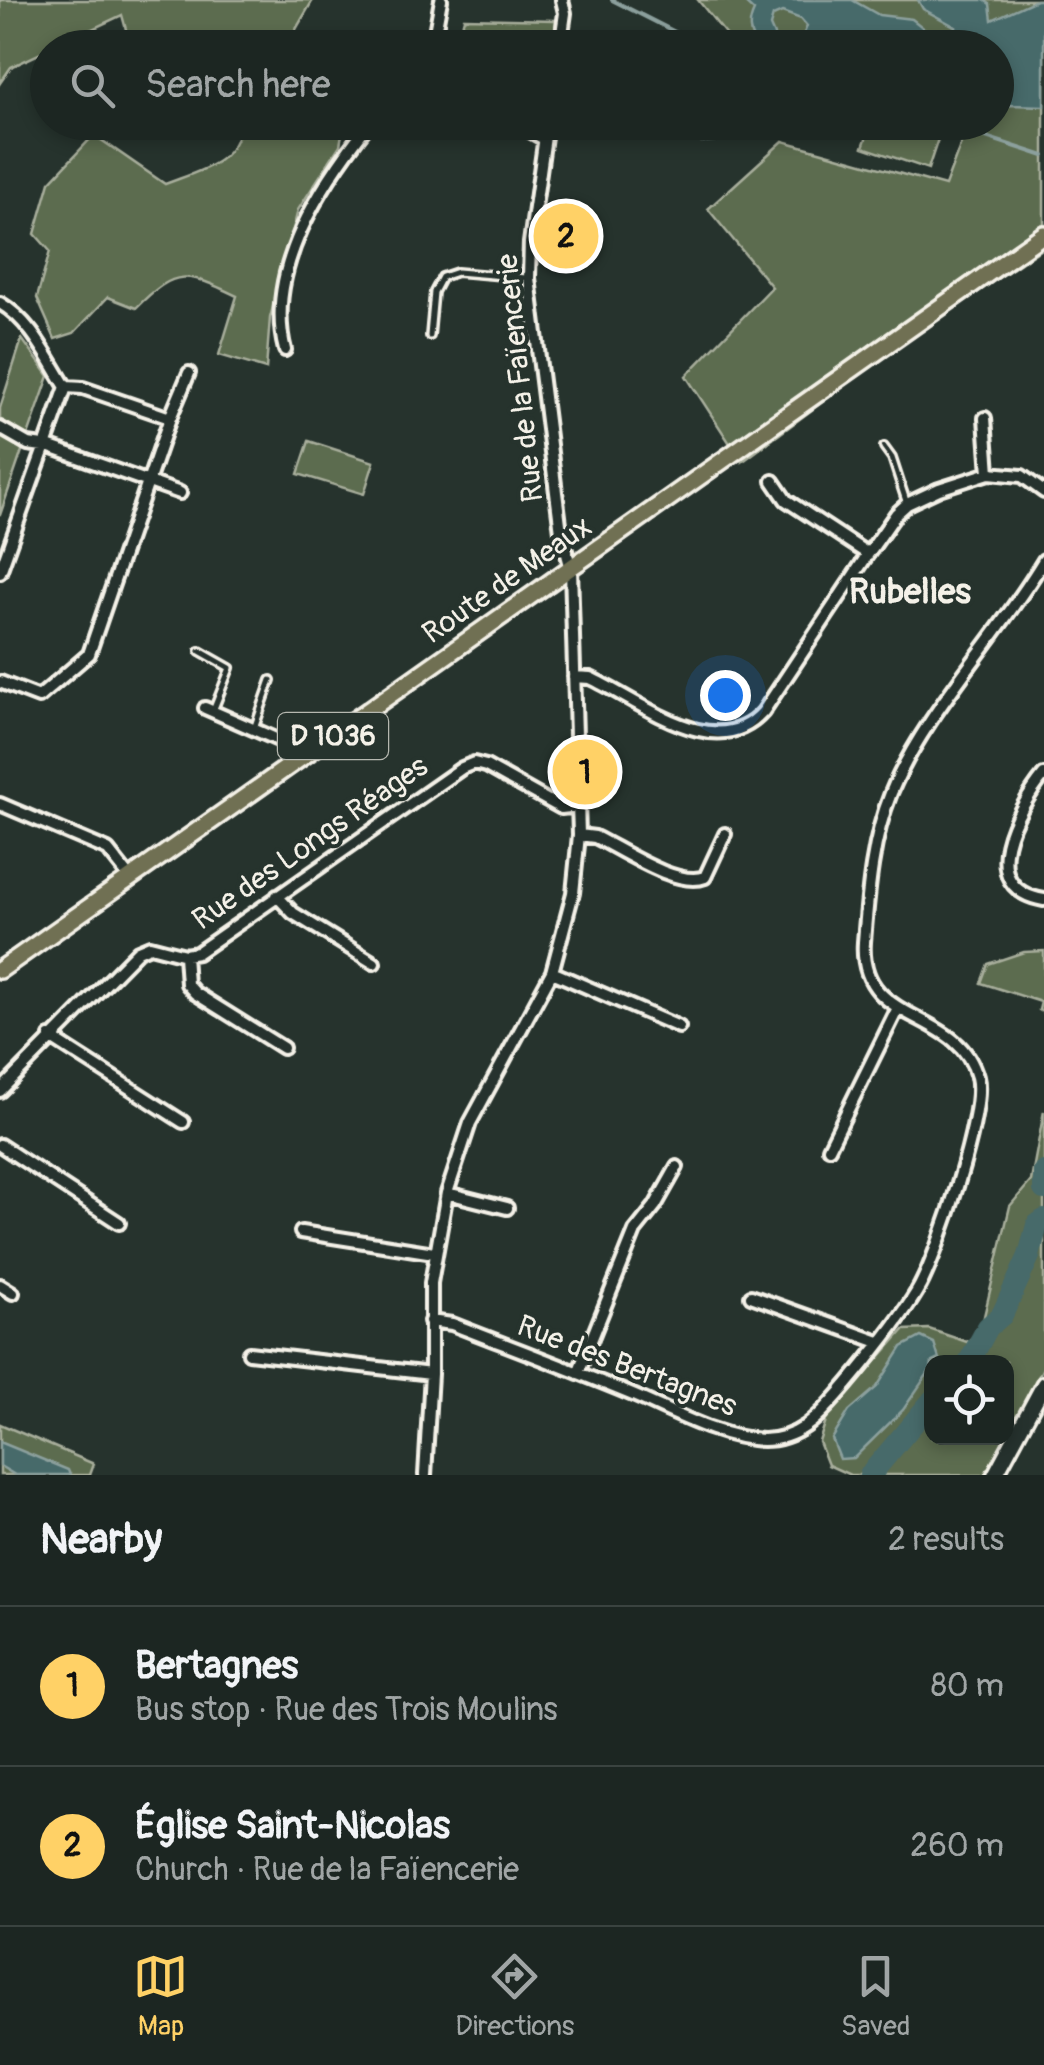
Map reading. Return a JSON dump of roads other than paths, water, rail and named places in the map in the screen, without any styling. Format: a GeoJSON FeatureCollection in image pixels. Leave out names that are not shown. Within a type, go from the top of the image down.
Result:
{"type":"FeatureCollection","features":[{"type":"Feature","properties":{"kind":"main road","name":"Route de Meaux"},"geometry":{"type":"LineString","coordinates":[[0,970],[1044,234]]}},
{"type":"Feature","properties":{"kind":"street"},"geometry":{"type":"LineString","coordinates":[[439,30],[436,26],[441,0]]}},
{"type":"Feature","properties":{"kind":"street"},"geometry":{"type":"LineString","coordinates":[[562,0],[563,30]]}},
{"type":"Feature","properties":{"kind":"street"},"geometry":{"type":"LineString","coordinates":[[286,350],[280,328],[281,304],[301,231],[358,140]]}},
{"type":"Feature","properties":{"kind":"street","name":"Rue de la Faïencerie"},"geometry":{"type":"LineString","coordinates":[[425,1475],[434,1253],[447,1193],[470,1123],[552,972],[569,915],[580,835],[571,569],[561,532],[529,278],[544,140]]}},
{"type":"Feature","properties":{"kind":"street"},"geometry":{"type":"LineString","coordinates":[[0,303],[16,312],[26,324],[66,387]]}},
{"type":"Feature","properties":{"kind":"street"},"geometry":{"type":"LineString","coordinates":[[0,682],[39,697],[89,654],[170,418],[189,374]]}},
{"type":"Feature","properties":{"kind":"street"},"geometry":{"type":"LineString","coordinates":[[66,387],[83,388],[170,418]]}},
{"type":"Feature","properties":{"kind":"street"},"geometry":{"type":"LineString","coordinates":[[0,572],[66,387]]}},
{"type":"Feature","properties":{"kind":"street"},"geometry":{"type":"LineString","coordinates":[[985,418],[989,473]]}},
{"type":"Feature","properties":{"kind":"street"},"geometry":{"type":"LineString","coordinates":[[0,428],[28,444],[50,448],[180,494]]}},
{"type":"Feature","properties":{"kind":"street"},"geometry":{"type":"LineString","coordinates":[[574,678],[590,678],[695,732],[734,732],[754,722],[762,712],[868,554],[907,504],[989,473],[1022,476],[1044,492]]}},
{"type":"Feature","properties":{"kind":"street"},"geometry":{"type":"LineString","coordinates":[[772,481],[786,500],[868,554]]}},
{"type":"Feature","properties":{"kind":"street","name":"Rue des Bertagnes"},"geometry":{"type":"LineString","coordinates":[[430,1321],[452,1324],[578,1372],[716,1430],[776,1439],[807,1426],[879,1342],[919,1287],[932,1259],[980,1097],[974,1067],[954,1038],[897,1010],[874,986],[864,948],[878,834],[890,794],[911,754],[1044,560]]}},
{"type":"Feature","properties":{"kind":"street"},"geometry":{"type":"LineString","coordinates":[[209,709],[285,742],[300,760]]}},
{"type":"Feature","properties":{"kind":"street","name":"Rue des Longs Réages"},"geometry":{"type":"LineString","coordinates":[[0,1091],[138,951],[161,946],[184,955],[197,953],[462,768],[474,763],[486,766],[561,808],[577,806]]}},
{"type":"Feature","properties":{"kind":"street"},"geometry":{"type":"LineString","coordinates":[[1044,775],[1023,801],[1008,835],[1006,851],[1006,868],[1013,884],[1032,898],[1044,900]]}},
{"type":"Feature","properties":{"kind":"street"},"geometry":{"type":"LineString","coordinates":[[0,804],[108,850],[130,878]]}},
{"type":"Feature","properties":{"kind":"street"},"geometry":{"type":"LineString","coordinates":[[580,835],[595,837],[678,879],[694,882],[704,877],[725,834]]}},
{"type":"Feature","properties":{"kind":"street"},"geometry":{"type":"LineString","coordinates":[[277,896],[293,913],[374,963]]}},
{"type":"Feature","properties":{"kind":"street"},"geometry":{"type":"LineString","coordinates":[[184,955],[187,984],[195,993],[283,1048]]}},
{"type":"Feature","properties":{"kind":"street"},"geometry":{"type":"LineString","coordinates":[[552,972],[680,1027]]}},
{"type":"Feature","properties":{"kind":"street"},"geometry":{"type":"LineString","coordinates":[[829,1148],[897,1010]]}},
{"type":"Feature","properties":{"kind":"street"},"geometry":{"type":"LineString","coordinates":[[50,1037],[183,1122]]}},
{"type":"Feature","properties":{"kind":"street"},"geometry":{"type":"LineString","coordinates":[[0,1145],[119,1223]]}},
{"type":"Feature","properties":{"kind":"street"},"geometry":{"type":"LineString","coordinates":[[578,1372],[635,1231],[678,1167]]}},
{"type":"Feature","properties":{"kind":"street"},"geometry":{"type":"LineString","coordinates":[[447,1193],[507,1208]]}},
{"type":"Feature","properties":{"kind":"street"},"geometry":{"type":"LineString","coordinates":[[301,1232],[434,1253]]}},
{"type":"Feature","properties":{"kind":"street"},"geometry":{"type":"LineString","coordinates":[[0,1286],[13,1293]]}},
{"type":"Feature","properties":{"kind":"street"},"geometry":{"type":"LineString","coordinates":[[752,1296],[879,1342]]}},
{"type":"Feature","properties":{"kind":"street"},"geometry":{"type":"LineString","coordinates":[[250,1353],[431,1374]]}},
{"type":"Feature","properties":{"kind":"street"},"geometry":{"type":"LineString","coordinates":[[994,1475],[1044,1384]]}},
{"type":"Feature","properties":{"kind":"lane"},"geometry":{"type":"LineString","coordinates":[[430,336],[434,292],[442,277],[458,272],[529,278]]}},
{"type":"Feature","properties":{"kind":"lane"},"geometry":{"type":"LineString","coordinates":[[884,448],[892,458],[907,504]]}},
{"type":"Feature","properties":{"kind":"lane"},"geometry":{"type":"LineString","coordinates":[[200,652],[230,668],[209,709]]}},
{"type":"Feature","properties":{"kind":"lane"},"geometry":{"type":"LineString","coordinates":[[254,729],[271,680]]}},
{"type":"Feature","properties":{"kind":"water"},"geometry":{"type":"Polygon","coordinates":[[[742,0],[852,0],[879,15],[912,19],[926,30],[805,30],[807,26],[801,19],[782,12],[773,16],[772,30],[750,30],[754,11],[742,0]]]}},
{"type":"Feature","properties":{"kind":"water"},"geometry":{"type":"Polygon","coordinates":[[[918,0],[984,0],[990,4],[992,20],[1044,0],[1044,106],[1014,105],[1014,30],[955,30],[956,27],[923,9],[918,0]]]}},
{"type":"Feature","properties":{"kind":"water"},"geometry":{"type":"Polygon","coordinates":[[[921,1337],[934,1343],[938,1355],[924,1355],[924,1379],[903,1410],[854,1458],[840,1459],[832,1439],[849,1411],[877,1387],[902,1347],[921,1337]]]}},
{"type":"Feature","properties":{"kind":"water"},"geometry":{"type":"Polygon","coordinates":[[[0,1442],[68,1470],[70,1475],[15,1475],[0,1466],[0,1442]]]}},
{"type":"Feature","properties":{"kind":"waterway"},"geometry":{"type":"LineString","coordinates":[[612,0],[671,30]]}},
{"type":"Feature","properties":{"kind":"waterway"},"geometry":{"type":"LineString","coordinates":[[995,140],[1044,156]]}},
{"type":"Feature","properties":{"kind":"waterway"},"geometry":{"type":"LineString","coordinates":[[1044,1172],[1044,1189]]}},
{"type":"Feature","properties":{"kind":"waterway"},"geometry":{"type":"LineString","coordinates":[[973,1355],[988,1327],[1002,1315],[1029,1256],[1037,1225],[1044,1220]]}},
{"type":"Feature","properties":{"kind":"waterway"},"geometry":{"type":"LineString","coordinates":[[870,1475],[924,1411]]}},
{"type":"Feature","properties":{"kind":"place","name":"Église Saint-Nicolas"},"geometry":{"type":"Point","coordinates":[566,236]}},
{"type":"Feature","properties":{"kind":"place","name":"Bertagnes"},"geometry":{"type":"Point","coordinates":[585,772]}},
{"type":"Feature","properties":{"kind":"district","name":"Rubelles"},"geometry":{"type":"Point","coordinates":[910,592]}}]}
